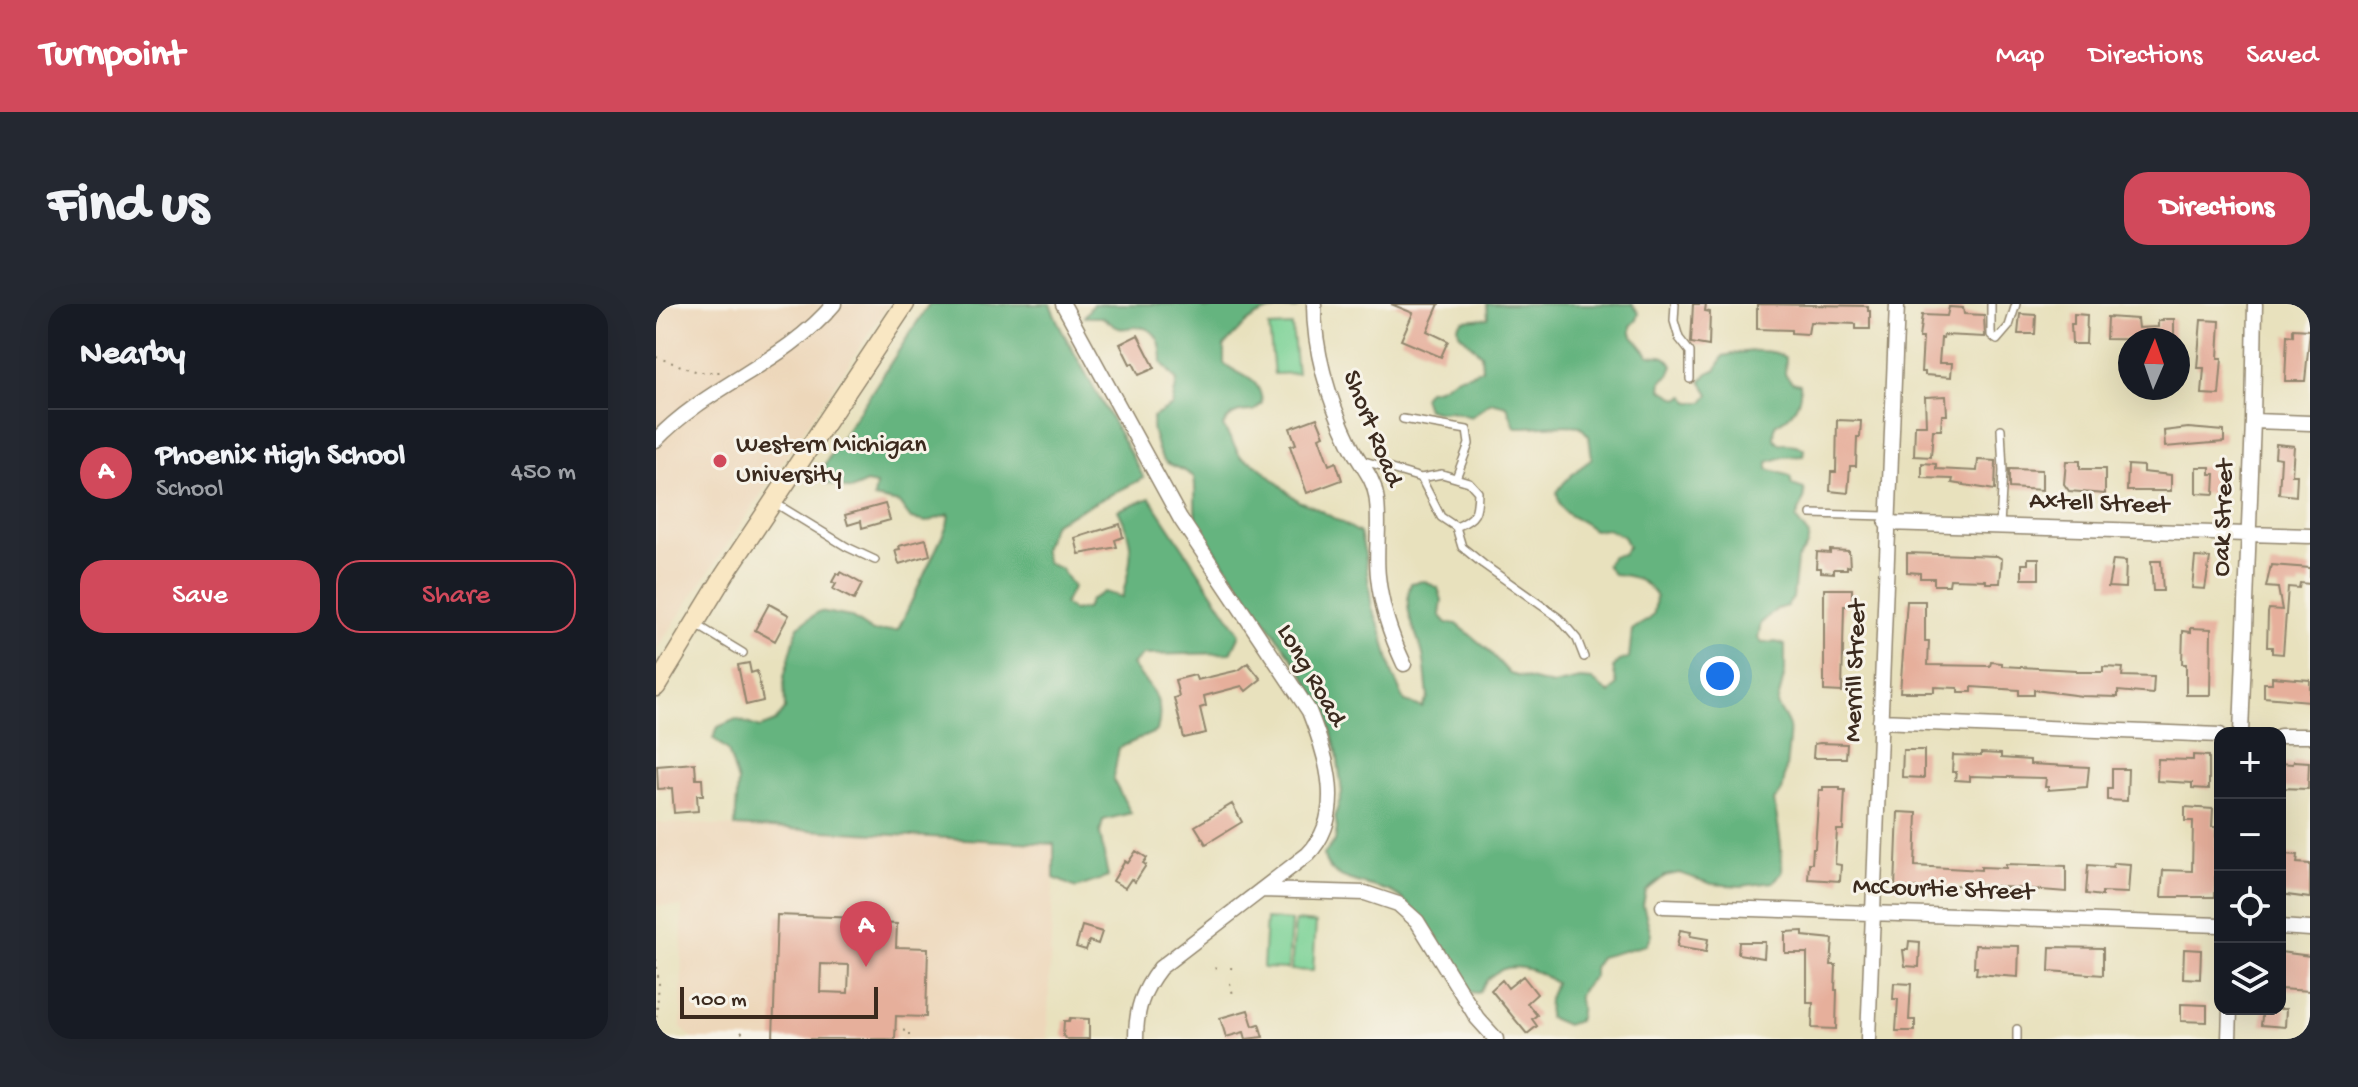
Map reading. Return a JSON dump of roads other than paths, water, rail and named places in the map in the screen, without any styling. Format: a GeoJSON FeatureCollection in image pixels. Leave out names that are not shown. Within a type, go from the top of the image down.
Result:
{"type":"FeatureCollection","features":[{"type":"Feature","properties":{"kind":"main road"},"geometry":{"type":"LineString","coordinates":[[656,687],[773,502],[905,304]]}},
{"type":"Feature","properties":{"kind":"street"},"geometry":{"type":"LineString","coordinates":[[656,440],[707,398],[768,361],[810,330],[834,304]]}},
{"type":"Feature","properties":{"kind":"street","name":"Long Road"},"geometry":{"type":"LineString","coordinates":[[1063,304],[1180,518],[1309,711],[1323,747],[1329,793],[1329,818],[1320,842],[1160,968],[1147,985],[1139,1003],[1136,1039]]}},
{"type":"Feature","properties":{"kind":"street","name":"Short Road"},"geometry":{"type":"LineString","coordinates":[[1314,304],[1319,364],[1342,429],[1373,483],[1378,576],[1390,634],[1404,664]]}},
{"type":"Feature","properties":{"kind":"street","name":"Merrill Street"},"geometry":{"type":"LineString","coordinates":[[1868,1039],[1897,304]]}},
{"type":"Feature","properties":{"kind":"street","name":"Oak Street"},"geometry":{"type":"LineString","coordinates":[[2241,727],[2255,304]]}},
{"type":"Feature","properties":{"kind":"street"},"geometry":{"type":"LineString","coordinates":[[2253,421],[2310,423]]}},
{"type":"Feature","properties":{"kind":"street","name":"Axtell Street"},"geometry":{"type":"LineString","coordinates":[[1887,519],[2000,526],[2310,536]]}},
{"type":"Feature","properties":{"kind":"street"},"geometry":{"type":"LineString","coordinates":[[1880,721],[2214,735]]}},
{"type":"Feature","properties":{"kind":"street"},"geometry":{"type":"LineString","coordinates":[[2286,736],[2310,736]]}},
{"type":"Feature","properties":{"kind":"street"},"geometry":{"type":"LineString","coordinates":[[1261,890],[1365,893],[1398,904],[1417,921],[1477,1018],[1496,1039]]}},
{"type":"Feature","properties":{"kind":"street","name":"McCourtie Street"},"geometry":{"type":"LineString","coordinates":[[1663,906],[2214,925]]}},
{"type":"Feature","properties":{"kind":"street"},"geometry":{"type":"LineString","coordinates":[[2286,927],[2310,929]]}},
{"type":"Feature","properties":{"kind":"street"},"geometry":{"type":"LineString","coordinates":[[2229,1039],[2230,1015]]}},
{"type":"Feature","properties":{"kind":"lane"},"geometry":{"type":"LineString","coordinates":[[1675,304],[1674,321],[1679,338],[1690,352],[1690,379]]}},
{"type":"Feature","properties":{"kind":"lane"},"geometry":{"type":"LineString","coordinates":[[1991,304],[1991,335],[1997,340],[2009,326],[2016,304]]}},
{"type":"Feature","properties":{"kind":"lane"},"geometry":{"type":"LineString","coordinates":[[1403,419],[1467,430],[1469,444],[1456,478]]}},
{"type":"Feature","properties":{"kind":"lane"},"geometry":{"type":"LineString","coordinates":[[2000,526],[2003,471],[2001,429]]}},
{"type":"Feature","properties":{"kind":"lane"},"geometry":{"type":"LineString","coordinates":[[1359,460],[1421,478],[1442,474],[1469,482],[1478,492],[1477,512],[1469,521],[1456,527]]}},
{"type":"Feature","properties":{"kind":"lane"},"geometry":{"type":"LineString","coordinates":[[1421,478],[1441,517],[1456,527],[1462,547],[1559,618],[1577,639],[1584,657]]}},
{"type":"Feature","properties":{"kind":"lane"},"geometry":{"type":"LineString","coordinates":[[773,502],[847,547],[875,560]]}},
{"type":"Feature","properties":{"kind":"lane"},"geometry":{"type":"LineString","coordinates":[[1811,514],[1887,519]]}},
{"type":"Feature","properties":{"kind":"lane"},"geometry":{"type":"LineString","coordinates":[[695,624],[743,653]]}},
{"type":"Feature","properties":{"kind":"lane"},"geometry":{"type":"LineString","coordinates":[[2017,1029],[2017,1039]]}},
{"type":"Feature","properties":{"kind":"place","name":"Western Michigan University"},"geometry":{"type":"Point","coordinates":[720,461]}},
{"type":"Feature","properties":{"kind":"place","name":"Phoenix High School"},"geometry":{"type":"Point","coordinates":[866,967]}}]}
